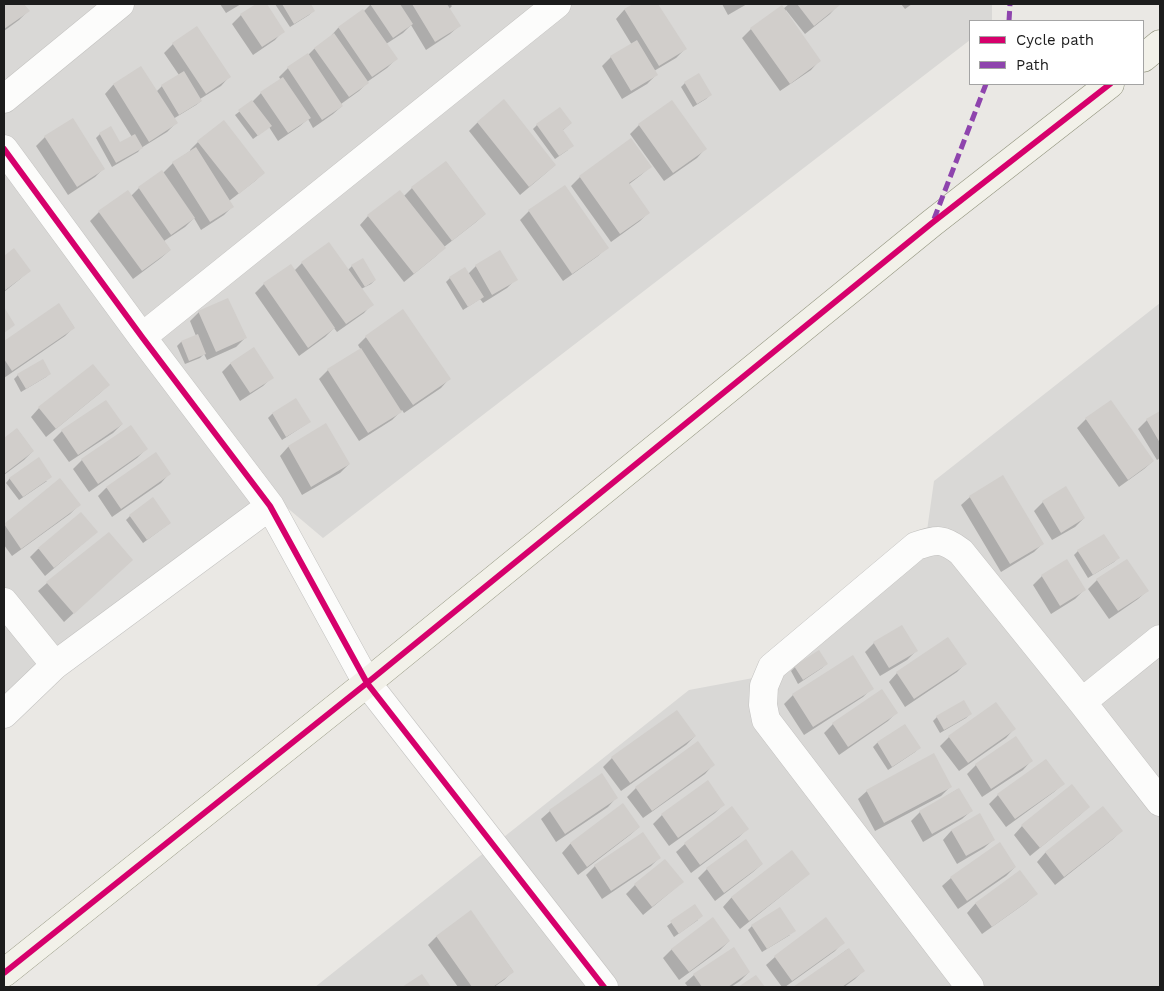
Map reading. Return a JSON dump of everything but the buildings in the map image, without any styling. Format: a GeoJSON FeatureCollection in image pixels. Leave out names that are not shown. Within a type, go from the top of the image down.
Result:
{"type":"FeatureCollection","features":[{"type":"Feature","properties":{"kind":"street"},"geometry":{"type":"LineString","coordinates":[[4,99],[120,4]]}},
{"type":"Feature","properties":{"kind":"street"},"geometry":{"type":"LineString","coordinates":[[142,337],[557,4]]}},
{"type":"Feature","properties":{"kind":"street"},"geometry":{"type":"LineString","coordinates":[[1144,57],[1160,44]]}},
{"type":"Feature","properties":{"kind":"street"},"geometry":{"type":"LineString","coordinates":[[4,973],[367,683],[924,229],[1109,85]]}},
{"type":"Feature","properties":{"kind":"street"},"geometry":{"type":"LineString","coordinates":[[4,150],[270,506],[367,683],[604,987]]}},
{"type":"Feature","properties":{"kind":"street"},"geometry":{"type":"LineString","coordinates":[[4,714],[55,665],[270,506]]}},
{"type":"Feature","properties":{"kind":"street"},"geometry":{"type":"LineString","coordinates":[[970,987],[766,720],[762,705],[764,686],[772,667],[916,546],[932,541],[949,543],[961,552],[1160,802]]}},
{"type":"Feature","properties":{"kind":"street"},"geometry":{"type":"LineString","coordinates":[[4,602],[55,665]]}},
{"type":"Feature","properties":{"kind":"street"},"geometry":{"type":"LineString","coordinates":[[1082,702],[1160,639]]}},
{"type":"Feature","properties":{"kind":"shaded area"},"geometry":{"type":"Polygon","coordinates":[[[4,4],[992,4],[992,20],[969,20],[969,41],[323,538],[272,495],[4,701],[4,4]]]}},
{"type":"Feature","properties":{"kind":"shaded area"},"geometry":{"type":"Polygon","coordinates":[[[1160,303],[1160,987],[315,987],[689,690],[780,673],[924,552],[934,481],[1160,303]]]}},
{"type":"Feature","properties":{"kind":"marked path"},"geometry":{"type":"LineString","coordinates":[[1009,20],[1010,4]]}},
{"type":"Feature","properties":{"kind":"marked path"},"geometry":{"type":"LineString","coordinates":[[934,219],[986,85]]}},
{"type":"Feature","properties":{"kind":"cycle path"},"geometry":{"type":"LineString","coordinates":[[4,973],[367,683],[932,223],[1109,85]]}},
{"type":"Feature","properties":{"kind":"cycle path"},"geometry":{"type":"LineString","coordinates":[[4,149],[142,337],[270,506],[367,683],[604,987]]}}]}
